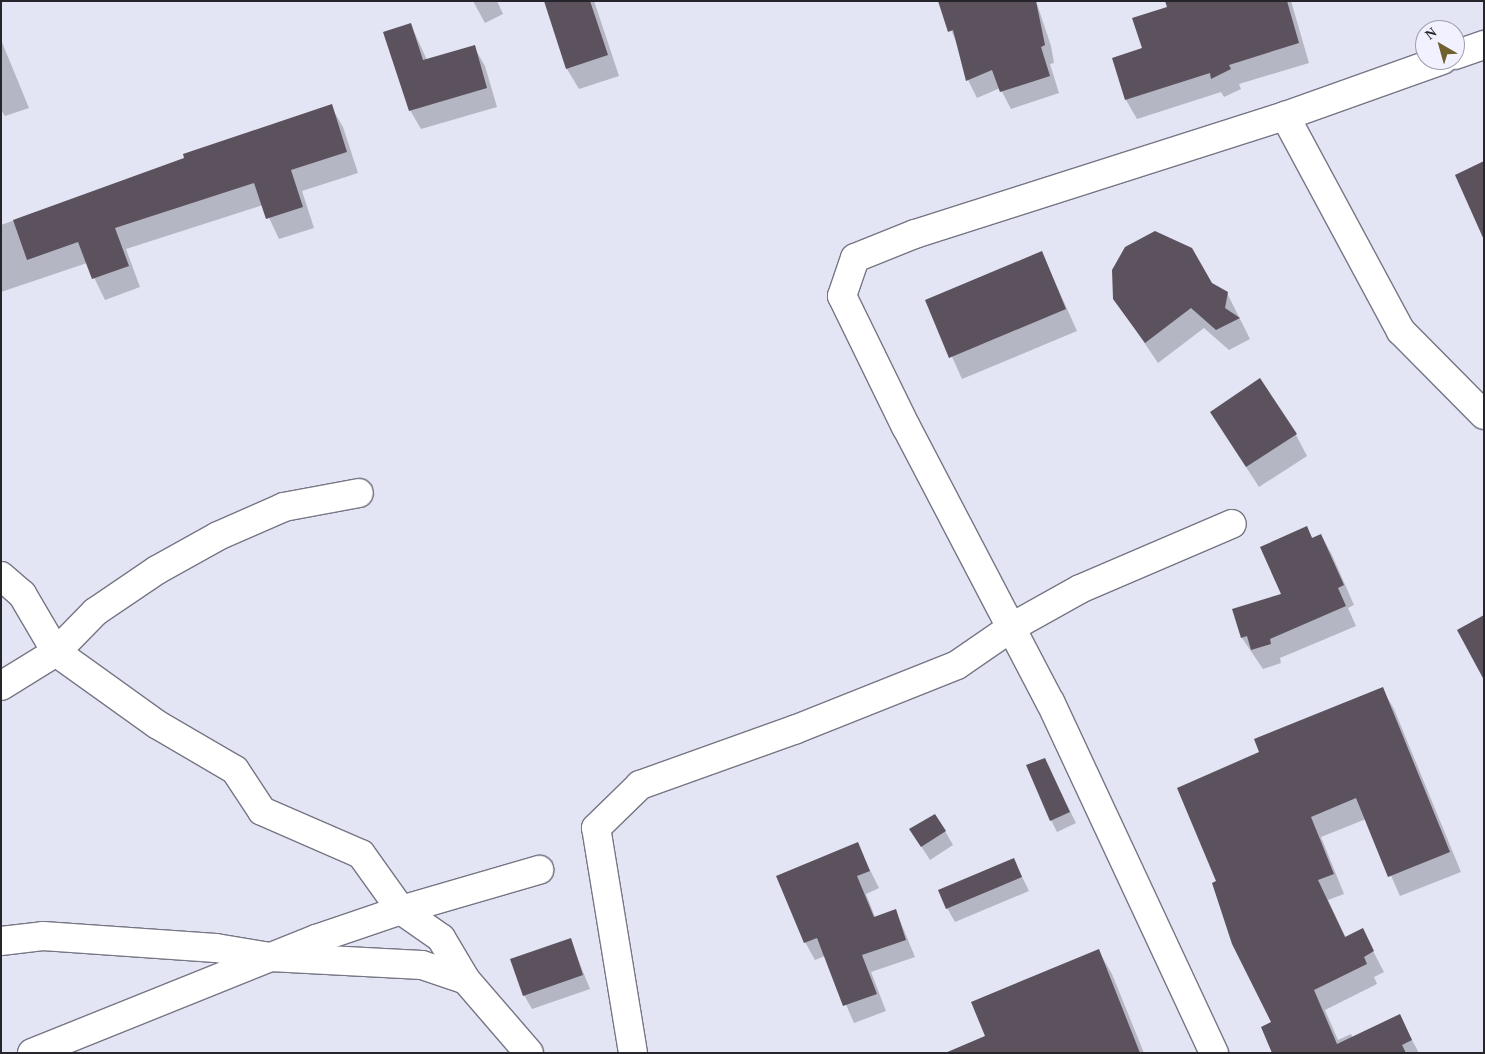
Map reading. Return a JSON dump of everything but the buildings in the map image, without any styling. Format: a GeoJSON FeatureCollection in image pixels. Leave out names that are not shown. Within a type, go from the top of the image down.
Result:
{"type":"FeatureCollection","features":[{"type":"Feature","properties":{"kind":"street"},"geometry":{"type":"LineString","coordinates":[[1465,52],[1484,45]]}},
{"type":"Feature","properties":{"kind":"street"},"geometry":{"type":"LineString","coordinates":[[1214,1053],[1012,626],[906,426],[842,296],[855,258],[915,234],[1284,116],[1415,70]]}},
{"type":"Feature","properties":{"kind":"street"},"geometry":{"type":"LineString","coordinates":[[1284,116],[1401,331],[1484,415]]}},
{"type":"Feature","properties":{"kind":"street"},"geometry":{"type":"LineString","coordinates":[[1,686],[56,652],[95,612],[157,570],[218,536],[284,507],[358,493]]}},
{"type":"Feature","properties":{"kind":"street"},"geometry":{"type":"LineString","coordinates":[[633,1053],[596,828],[640,785],[794,730],[957,664],[1012,626],[1080,590],[1232,524]]}},
{"type":"Feature","properties":{"kind":"street"},"geometry":{"type":"LineString","coordinates":[[1,576],[22,594],[56,652],[158,725],[235,770],[262,811],[361,854],[401,910],[441,938],[466,980],[529,1053]]}},
{"type":"Feature","properties":{"kind":"street"},"geometry":{"type":"LineString","coordinates":[[32,1053],[270,957],[401,910],[539,870]]}},
{"type":"Feature","properties":{"kind":"street"},"geometry":{"type":"LineString","coordinates":[[1,941],[43,936],[216,948],[270,957],[422,965],[466,980]]}}]}
